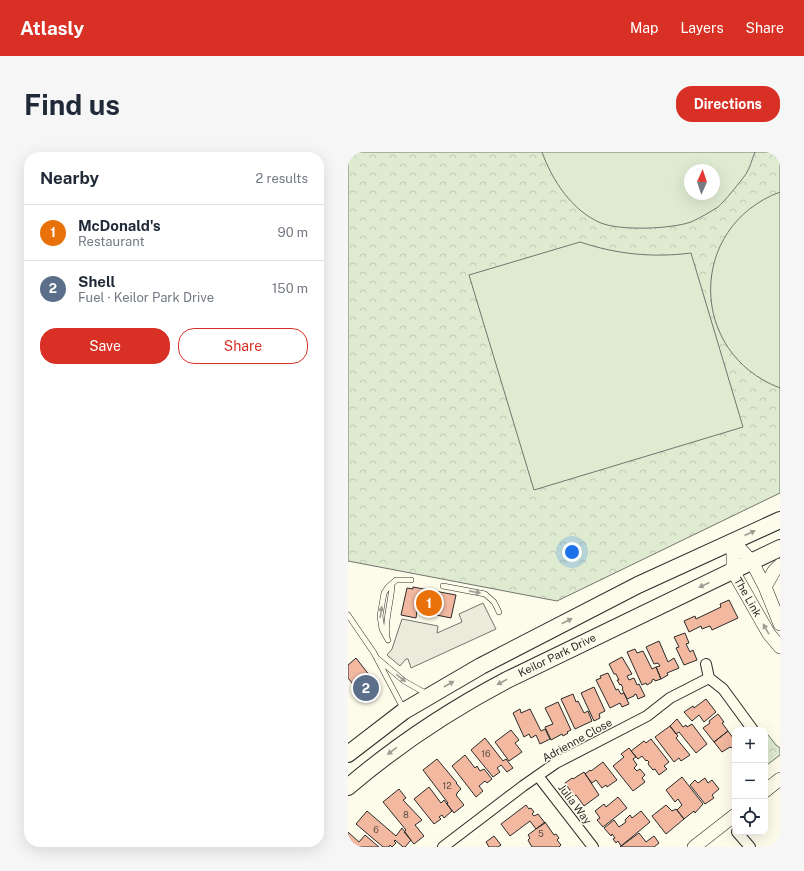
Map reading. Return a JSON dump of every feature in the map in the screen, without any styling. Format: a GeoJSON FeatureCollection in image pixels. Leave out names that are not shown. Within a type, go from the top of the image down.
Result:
{"type":"FeatureCollection","features":[{"type":"Feature","properties":{"kind":"main road"},"geometry":{"type":"LineString","coordinates":[[348,754],[404,711],[480,666],[624,592],[780,520]]}},
{"type":"Feature","properties":{"kind":"main road","name":"Keilor Park Drive"},"geometry":{"type":"LineString","coordinates":[[348,787],[393,751],[464,702],[780,548]]}},
{"type":"Feature","properties":{"kind":"main road"},"geometry":{"type":"LineString","coordinates":[[404,711],[419,732]]}},
{"type":"Feature","properties":{"kind":"street","name":"The Link"},"geometry":{"type":"LineString","coordinates":[[733,541],[752,562],[765,587],[780,624]]}},
{"type":"Feature","properties":{"kind":"street","name":"The Link"},"geometry":{"type":"LineString","coordinates":[[733,541],[733,571],[769,634],[780,647]]}},
{"type":"Feature","properties":{"kind":"street"},"geometry":{"type":"LineString","coordinates":[[765,587],[774,571],[780,565]]}},
{"type":"Feature","properties":{"kind":"street"},"geometry":{"type":"LineString","coordinates":[[706,664],[710,678],[723,689],[751,727]]}},
{"type":"Feature","properties":{"kind":"street","name":"Adrienne Close"},"geometry":{"type":"LineString","coordinates":[[443,847],[523,786],[556,763],[647,716],[670,698],[710,678]]}},
{"type":"Feature","properties":{"kind":"street","name":"Julia Way"},"geometry":{"type":"LineString","coordinates":[[538,776],[593,847]]}},
{"type":"Feature","properties":{"kind":"street"},"geometry":{"type":"LineString","coordinates":[[768,789],[780,779]]}},
{"type":"Feature","properties":{"kind":"street"},"geometry":{"type":"LineString","coordinates":[[694,847],[732,823]]}},
{"type":"Feature","properties":{"kind":"street"},"geometry":{"type":"LineString","coordinates":[[740,835],[750,847]]}},
{"type":"Feature","properties":{"kind":"lane"},"geometry":{"type":"LineString","coordinates":[[388,640],[382,628],[380,616],[384,593],[396,580],[411,580]]}},
{"type":"Feature","properties":{"kind":"lane"},"geometry":{"type":"LineString","coordinates":[[443,586],[485,594],[494,602],[499,612]]}},
{"type":"Feature","properties":{"kind":"lane"},"geometry":{"type":"LineString","coordinates":[[348,615],[376,657],[404,711]]}},
{"type":"Feature","properties":{"kind":"lane"},"geometry":{"type":"LineString","coordinates":[[376,657],[410,685],[430,695]]}},
{"type":"Feature","properties":{"kind":"green space"},"geometry":{"type":"Polygon","coordinates":[[[348,152],[780,152],[780,493],[557,601],[348,561],[348,152]]]}},
{"type":"Feature","properties":{"kind":"green space"},"geometry":{"type":"Polygon","coordinates":[[[542,152],[755,152],[746,174],[718,207],[691,222],[659,228],[610,226],[591,218],[572,203],[564,194],[551,173],[542,152]]]}},
{"type":"Feature","properties":{"kind":"green space"},"geometry":{"type":"Polygon","coordinates":[[[780,192],[780,388],[750,371],[728,348],[715,320],[711,290],[715,260],[728,232],[750,209],[780,192]]]}},
{"type":"Feature","properties":{"kind":"green space"},"geometry":{"type":"Polygon","coordinates":[[[580,242],[634,254],[662,255],[691,253],[743,427],[534,490],[469,275],[580,242]]]}},
{"type":"Feature","properties":{"kind":"green space"},"geometry":{"type":"Polygon","coordinates":[[[768,735],[780,748],[780,755],[768,764],[768,735]]]}},
{"type":"Feature","properties":{"kind":"shaded area"},"geometry":{"type":"Polygon","coordinates":[[[483,603],[496,629],[411,668],[408,659],[406,659],[400,666],[387,655],[392,649],[402,619],[438,626],[437,633],[462,622],[459,614],[483,603]]]}},
{"type":"Feature","properties":{"kind":"building"},"geometry":{"type":"Polygon","coordinates":[[[413,587],[456,595],[451,618],[417,611],[416,618],[401,615],[407,588],[413,589],[413,587]]]}},
{"type":"Feature","properties":{"kind":"building"},"geometry":{"type":"Polygon","coordinates":[[[729,600],[738,618],[712,630],[710,626],[702,629],[701,626],[689,632],[684,621],[695,616],[696,619],[721,607],[720,604],[729,600]]]}},
{"type":"Feature","properties":{"kind":"building"},"geometry":{"type":"Polygon","coordinates":[[[685,633],[689,643],[686,644],[690,652],[693,650],[697,660],[684,665],[676,648],[679,647],[674,637],[685,633]]]}},
{"type":"Feature","properties":{"kind":"building"},"geometry":{"type":"Polygon","coordinates":[[[659,641],[668,662],[674,658],[679,668],[667,673],[668,675],[661,679],[656,667],[660,666],[658,663],[654,664],[646,647],[659,641]]]}},
{"type":"Feature","properties":{"kind":"building"},"geometry":{"type":"Polygon","coordinates":[[[635,649],[637,653],[643,651],[652,669],[656,667],[661,679],[655,681],[654,679],[647,685],[646,683],[642,685],[627,652],[635,649]]]}},
{"type":"Feature","properties":{"kind":"building"},"geometry":{"type":"Polygon","coordinates":[[[622,657],[632,674],[627,676],[629,680],[634,678],[645,696],[638,699],[636,694],[627,699],[621,684],[620,685],[617,680],[619,680],[616,674],[614,674],[609,664],[622,657]]]}},
{"type":"Feature","properties":{"kind":"building"},"geometry":{"type":"Polygon","coordinates":[[[356,658],[377,685],[361,694],[348,678],[348,665],[356,658]]]}},
{"type":"Feature","properties":{"kind":"building"},"geometry":{"type":"Polygon","coordinates":[[[608,673],[616,690],[618,689],[621,694],[624,693],[629,704],[622,707],[620,703],[610,708],[596,680],[601,678],[600,676],[608,673]]]}},
{"type":"Feature","properties":{"kind":"building"},"geometry":{"type":"Polygon","coordinates":[[[594,687],[605,711],[599,714],[600,718],[594,721],[581,693],[594,687]]]}},
{"type":"Feature","properties":{"kind":"building"},"geometry":{"type":"Polygon","coordinates":[[[573,694],[576,702],[578,701],[584,713],[588,711],[592,721],[575,729],[561,699],[573,694]]]}},
{"type":"Feature","properties":{"kind":"building"},"geometry":{"type":"Polygon","coordinates":[[[706,699],[716,712],[704,722],[699,715],[692,721],[684,712],[693,706],[694,708],[706,699]]]}},
{"type":"Feature","properties":{"kind":"building"},"geometry":{"type":"Polygon","coordinates":[[[558,702],[571,730],[563,736],[562,734],[551,740],[545,727],[553,724],[545,708],[558,702]]]}},
{"type":"Feature","properties":{"kind":"building"},"geometry":{"type":"Polygon","coordinates":[[[520,709],[521,713],[530,709],[541,731],[545,729],[550,739],[540,744],[536,735],[531,738],[529,734],[524,737],[513,713],[520,709]]]}},
{"type":"Feature","properties":{"kind":"building"},"geometry":{"type":"Polygon","coordinates":[[[718,714],[728,731],[714,742],[703,728],[718,714]]]}},
{"type":"Feature","properties":{"kind":"building"},"geometry":{"type":"Polygon","coordinates":[[[677,719],[683,727],[686,725],[687,727],[692,724],[707,744],[696,753],[679,732],[676,734],[670,726],[677,719]]]}},
{"type":"Feature","properties":{"kind":"building"},"geometry":{"type":"Polygon","coordinates":[[[670,726],[678,736],[676,738],[690,755],[681,761],[679,758],[674,762],[655,737],[670,726]]]}},
{"type":"Feature","properties":{"kind":"building"},"geometry":{"type":"Polygon","coordinates":[[[511,730],[519,740],[515,743],[522,752],[509,761],[495,742],[511,730]]]}},
{"type":"Feature","properties":{"kind":"building"},"geometry":{"type":"Polygon","coordinates":[[[728,731],[732,737],[732,747],[722,752],[714,742],[728,731]]]}},
{"type":"Feature","properties":{"kind":"building"},"geometry":{"type":"Polygon","coordinates":[[[485,738],[503,761],[506,759],[513,768],[507,772],[501,765],[497,768],[500,772],[493,777],[471,750],[485,738]]]}},
{"type":"Feature","properties":{"kind":"building"},"geometry":{"type":"Polygon","coordinates":[[[651,739],[669,762],[664,766],[667,769],[659,775],[655,769],[653,770],[648,764],[649,762],[647,760],[646,761],[642,756],[638,759],[631,751],[644,741],[646,743],[651,739]]]}},
{"type":"Feature","properties":{"kind":"building"},"geometry":{"type":"Polygon","coordinates":[[[629,748],[636,757],[633,759],[637,765],[634,768],[637,771],[640,769],[645,775],[642,778],[645,782],[633,791],[613,766],[624,757],[621,754],[629,748]]]}},
{"type":"Feature","properties":{"kind":"building"},"geometry":{"type":"Polygon","coordinates":[[[465,755],[475,768],[477,766],[480,771],[484,769],[492,779],[487,783],[485,781],[479,786],[483,791],[476,797],[452,766],[465,755]]]}},
{"type":"Feature","properties":{"kind":"building"},"geometry":{"type":"Polygon","coordinates":[[[437,759],[461,789],[456,795],[464,805],[454,813],[423,770],[437,759]]]}},
{"type":"Feature","properties":{"kind":"building"},"geometry":{"type":"Polygon","coordinates":[[[603,762],[617,780],[607,787],[606,785],[602,788],[596,780],[592,783],[585,774],[603,762]]]}},
{"type":"Feature","properties":{"kind":"building"},"geometry":{"type":"Polygon","coordinates":[[[584,772],[599,795],[584,806],[576,795],[574,796],[565,783],[584,772]]]}},
{"type":"Feature","properties":{"kind":"building"},"geometry":{"type":"Polygon","coordinates":[[[682,777],[703,804],[695,813],[694,811],[684,819],[677,810],[682,805],[678,799],[675,802],[666,790],[682,777]]]}},
{"type":"Feature","properties":{"kind":"building"},"geometry":{"type":"Polygon","coordinates":[[[705,778],[708,783],[712,780],[719,789],[712,795],[714,798],[705,804],[690,785],[695,780],[698,783],[705,778]]]}},
{"type":"Feature","properties":{"kind":"building"},"geometry":{"type":"Polygon","coordinates":[[[429,787],[441,803],[444,800],[452,811],[444,818],[442,815],[439,817],[441,819],[434,824],[414,799],[429,787]]]}},
{"type":"Feature","properties":{"kind":"building"},"geometry":{"type":"Polygon","coordinates":[[[399,789],[406,798],[403,800],[422,820],[415,825],[424,836],[414,844],[404,832],[406,830],[383,802],[399,789]]]}},
{"type":"Feature","properties":{"kind":"building"},"geometry":{"type":"Polygon","coordinates":[[[618,797],[627,808],[603,827],[597,820],[600,818],[595,811],[604,804],[606,807],[618,797]]]}},
{"type":"Feature","properties":{"kind":"building"},"geometry":{"type":"Polygon","coordinates":[[[526,805],[534,812],[532,814],[534,816],[538,814],[545,823],[536,829],[530,821],[510,836],[501,824],[526,805]]]}},
{"type":"Feature","properties":{"kind":"building"},"geometry":{"type":"Polygon","coordinates":[[[666,805],[672,811],[676,809],[684,819],[666,834],[652,816],[666,805]]]}},
{"type":"Feature","properties":{"kind":"building"},"geometry":{"type":"Polygon","coordinates":[[[367,811],[396,836],[402,828],[411,840],[405,847],[395,840],[394,841],[396,843],[392,847],[390,845],[389,847],[383,847],[356,824],[367,811]]]}},
{"type":"Feature","properties":{"kind":"building"},"geometry":{"type":"Polygon","coordinates":[[[641,811],[650,822],[621,846],[618,841],[616,843],[613,839],[615,838],[612,834],[611,836],[604,828],[614,820],[619,827],[626,822],[625,820],[630,815],[632,818],[641,811]]]}},
{"type":"Feature","properties":{"kind":"building"},"geometry":{"type":"Polygon","coordinates":[[[545,822],[554,835],[556,834],[559,838],[557,840],[561,845],[559,847],[532,847],[528,840],[530,838],[528,835],[545,822]]]}},
{"type":"Feature","properties":{"kind":"building"},"geometry":{"type":"Polygon","coordinates":[[[348,832],[359,842],[365,835],[379,847],[348,847],[348,832]]]}},
{"type":"Feature","properties":{"kind":"building"},"geometry":{"type":"Polygon","coordinates":[[[639,833],[646,842],[654,836],[659,843],[654,847],[620,847],[639,833]]]}},
{"type":"Feature","properties":{"kind":"building"},"geometry":{"type":"Polygon","coordinates":[[[494,836],[501,845],[498,847],[489,847],[486,842],[494,836]]]}},
{"type":"Feature","properties":{"kind":"place","name":"McDonald's"},"geometry":{"type":"Point","coordinates":[429,603]}},
{"type":"Feature","properties":{"kind":"place","name":"Shell"},"geometry":{"type":"Point","coordinates":[366,688]}}]}
